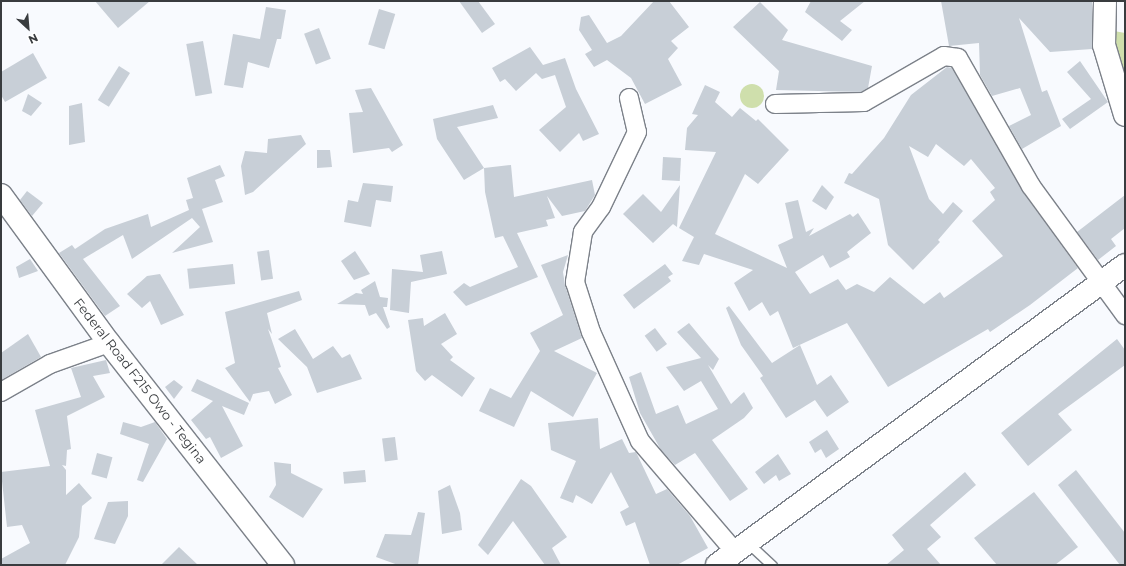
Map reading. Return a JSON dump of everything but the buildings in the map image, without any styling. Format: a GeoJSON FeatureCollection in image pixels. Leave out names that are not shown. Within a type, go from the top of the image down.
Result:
{"type":"FeatureCollection","features":[{"type":"Feature","properties":{"kind":"main road"},"geometry":{"type":"LineString","coordinates":[[1105,1],[1106,53],[1125,115]]}},
{"type":"Feature","properties":{"kind":"main road","name":"Federal Road F215 Owo - Tegina"},"geometry":{"type":"LineString","coordinates":[[1,195],[109,343],[283,565]]}},
{"type":"Feature","properties":{"kind":"main road"},"geometry":{"type":"LineString","coordinates":[[717,565],[1125,265]]}},
{"type":"Feature","properties":{"kind":"street"},"geometry":{"type":"LineString","coordinates":[[775,104],[864,102],[944,56],[958,58],[1023,174],[1125,314]]}},
{"type":"Feature","properties":{"kind":"street"},"geometry":{"type":"LineString","coordinates":[[629,98],[637,132],[601,207],[581,238],[575,282],[591,332],[640,441],[741,547]]}},
{"type":"Feature","properties":{"kind":"street"},"geometry":{"type":"LineString","coordinates":[[1,392],[50,364],[109,343]]}},
{"type":"Feature","properties":{"kind":"lane"},"geometry":{"type":"LineString","coordinates":[[741,547],[772,565]]}},
{"type":"Feature","properties":{"kind":"green space"},"geometry":{"type":"Polygon","coordinates":[[[1114,31],[1125,33],[1125,76],[1116,69],[1114,31]]]}},
{"type":"Feature","properties":{"kind":"green space"},"geometry":{"type":"Polygon","coordinates":[[[747,84],[757,84],[764,91],[764,101],[757,108],[747,108],[740,101],[740,91],[747,84]]]}}]}
